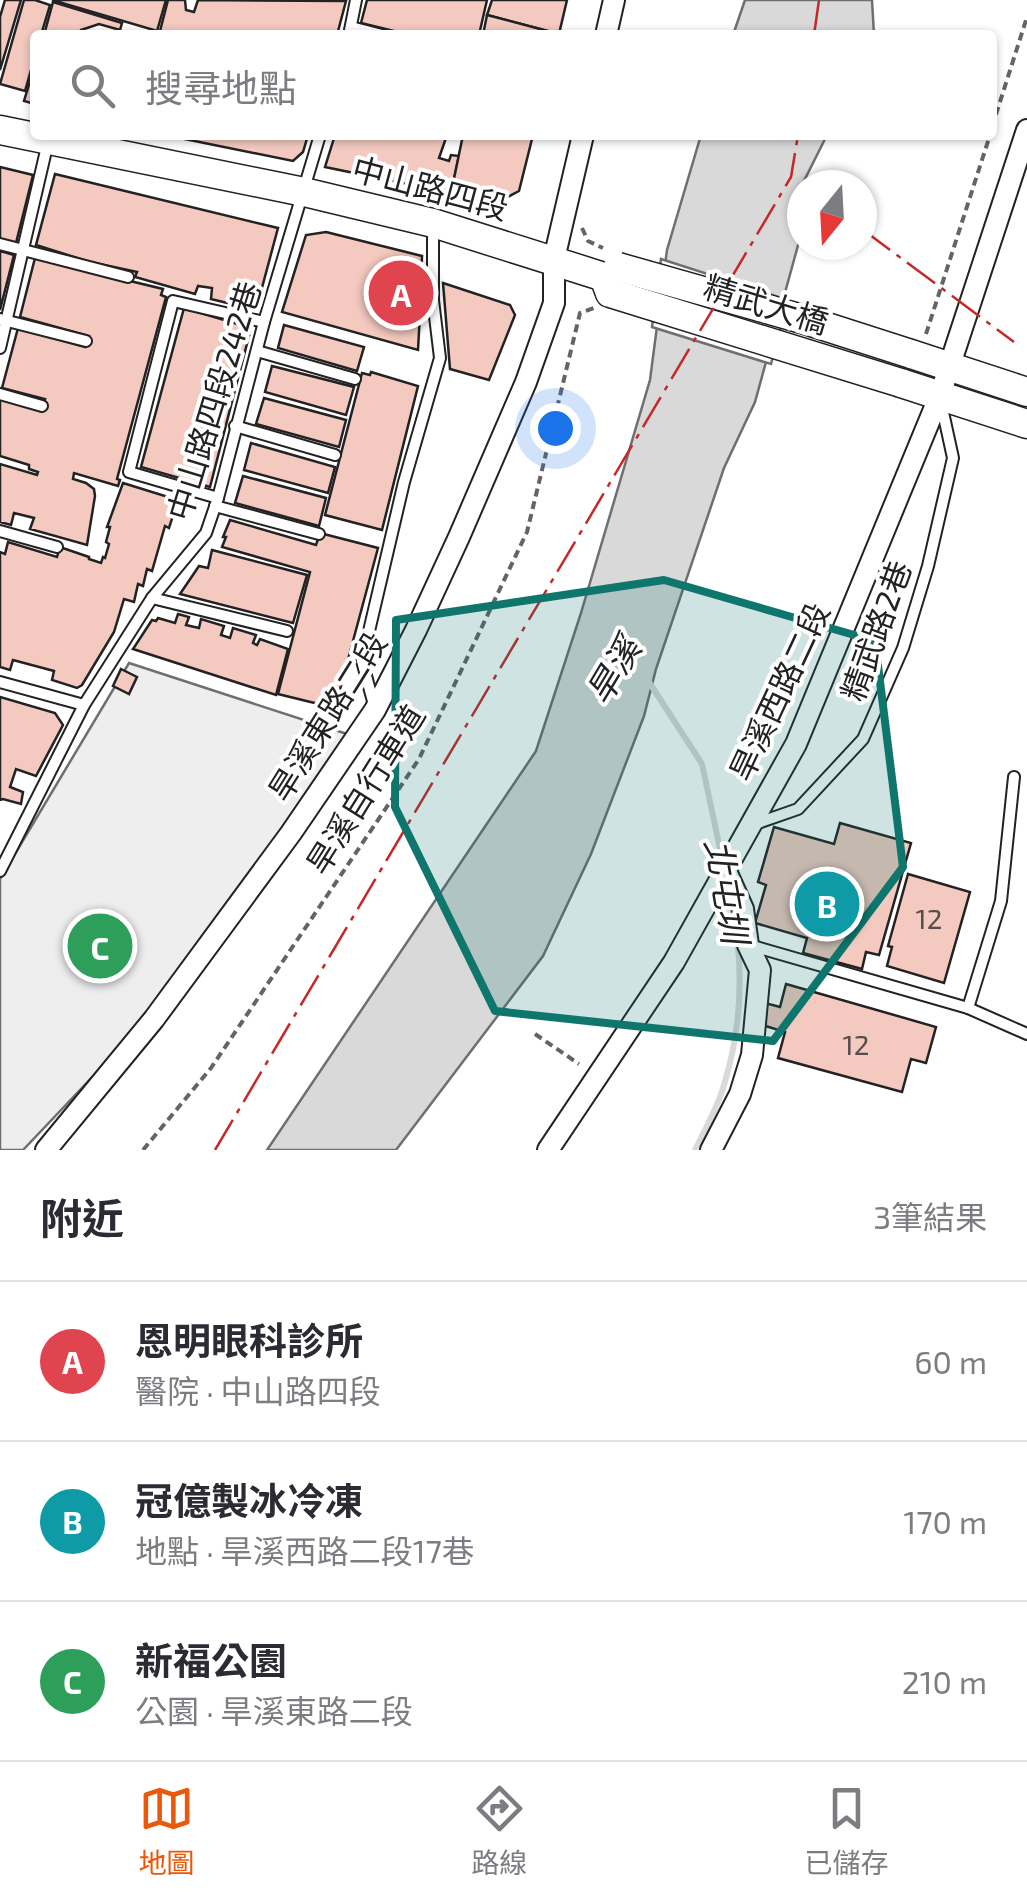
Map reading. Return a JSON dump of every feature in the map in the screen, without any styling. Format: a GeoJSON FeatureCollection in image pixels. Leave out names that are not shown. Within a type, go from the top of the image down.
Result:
{"type":"FeatureCollection","features":[{"type":"Feature","properties":{"kind":"street"},"geometry":{"type":"LineString","coordinates":[[607,30],[614,0]]}},
{"type":"Feature","properties":{"kind":"street","name":"中山路四段"},"geometry":{"type":"LineString","coordinates":[[0,130],[30,137]]}},
{"type":"Feature","properties":{"kind":"street","name":"旱溪西路二段"},"geometry":{"type":"LineString","coordinates":[[548,1150],[674,962],[796,744],[940,395],[1027,130]]}},
{"type":"Feature","properties":{"kind":"street","name":"中山路四段"},"geometry":{"type":"LineString","coordinates":[[44,140],[304,192],[433,223],[608,280]]}},
{"type":"Feature","properties":{"kind":"street","name":"旱溪東路二段"},"geometry":{"type":"LineString","coordinates":[[46,1150],[154,1019],[375,710],[438,584],[526,382],[554,303],[554,260],[582,140]]}},
{"type":"Feature","properties":{"kind":"street","name":"精武大橋"},"geometry":{"type":"LineString","coordinates":[[608,280],[913,346],[950,366],[1027,392]]}},
{"type":"Feature","properties":{"kind":"street","name":"精武大橋"},"geometry":{"type":"LineString","coordinates":[[608,280],[1027,424]]}},
{"type":"Feature","properties":{"kind":"street"},"geometry":{"type":"LineString","coordinates":[[711,1150],[740,1094],[752,1054],[760,970],[748,945],[743,909],[725,870]]}},
{"type":"Feature","properties":{"kind":"lane"},"geometry":{"type":"LineString","coordinates":[[350,30],[356,0]]}},
{"type":"Feature","properties":{"kind":"lane","name":"中山路四段242巷"},"geometry":{"type":"LineString","coordinates":[[0,871],[84,705],[152,598],[206,533],[319,140]]}},
{"type":"Feature","properties":{"kind":"lane"},"geometry":{"type":"LineString","coordinates":[[0,348],[48,141]]}},
{"type":"Feature","properties":{"kind":"lane"},"geometry":{"type":"LineString","coordinates":[[375,710],[362,661],[404,482],[440,358],[433,300],[433,223]]}},
{"type":"Feature","properties":{"kind":"lane"},"geometry":{"type":"LineString","coordinates":[[0,244],[128,276]]}},
{"type":"Feature","properties":{"kind":"lane"},"geometry":{"type":"LineString","coordinates":[[264,322],[173,301],[129,472],[319,534]]}},
{"type":"Feature","properties":{"kind":"lane"},"geometry":{"type":"LineString","coordinates":[[4,320],[86,341]]}},
{"type":"Feature","properties":{"kind":"lane"},"geometry":{"type":"LineString","coordinates":[[256,350],[355,379]]}},
{"type":"Feature","properties":{"kind":"lane"},"geometry":{"type":"LineString","coordinates":[[0,394],[42,406]]}},
{"type":"Feature","properties":{"kind":"lane","name":"精武路2巷"},"geometry":{"type":"LineString","coordinates":[[750,826],[798,809],[863,739],[903,648],[928,566],[952,458],[940,395]]}},
{"type":"Feature","properties":{"kind":"lane"},"geometry":{"type":"LineString","coordinates":[[235,426],[335,456]]}},
{"type":"Feature","properties":{"kind":"lane"},"geometry":{"type":"LineString","coordinates":[[0,531],[57,547]]}},
{"type":"Feature","properties":{"kind":"lane"},"geometry":{"type":"LineString","coordinates":[[152,598],[287,631]]}},
{"type":"Feature","properties":{"kind":"lane"},"geometry":{"type":"LineString","coordinates":[[0,682],[84,705]]}},
{"type":"Feature","properties":{"kind":"lane"},"geometry":{"type":"LineString","coordinates":[[968,1008],[1001,901],[1014,777]]}},
{"type":"Feature","properties":{"kind":"lane"},"geometry":{"type":"LineString","coordinates":[[748,945],[968,1008],[1027,1034]]}},
{"type":"Feature","properties":{"kind":"path"},"geometry":{"type":"LineString","coordinates":[[997,111],[1027,17]]}},
{"type":"Feature","properties":{"kind":"path"},"geometry":{"type":"LineString","coordinates":[[913,346],[926,334],[988,140]]}},
{"type":"Feature","properties":{"kind":"path"},"geometry":{"type":"LineString","coordinates":[[582,228],[608,280]]}},
{"type":"Feature","properties":{"kind":"path","name":"旱溪自行車道"},"geometry":{"type":"LineString","coordinates":[[143,1150],[212,1068],[419,759],[527,532],[580,313],[608,280]]}},
{"type":"Feature","properties":{"kind":"path"},"geometry":{"type":"LineString","coordinates":[[535,1034],[578,1064]]}},
{"type":"Feature","properties":{"kind":"highlighted area"},"geometry":{"type":"Polygon","coordinates":[[[664,580],[875,641],[903,867],[773,1041],[495,1011],[395,807],[396,620],[664,580]]]}},
{"type":"Feature","properties":{"kind":"shaded area"},"geometry":{"type":"Polygon","coordinates":[[[129,663],[347,734],[154,1012],[23,1150],[0,1150],[0,879],[129,663]]]}},
{"type":"Feature","properties":{"kind":"water"},"geometry":{"type":"Polygon","coordinates":[[[745,0],[872,0],[874,30],[735,30],[745,0]]]}},
{"type":"Feature","properties":{"kind":"water","name":"旱溪"},"geometry":{"type":"Polygon","coordinates":[[[700,140],[824,140],[810,170],[787,170],[787,260],[794,260],[755,402],[724,468],[656,669],[644,716],[591,854],[543,956],[396,1150],[267,1150],[536,751],[650,380],[667,250],[700,140]]]}},
{"type":"Feature","properties":{"kind":"pier"},"geometry":{"type":"Polygon","coordinates":[[[661,259],[788,300],[771,364],[652,327],[661,259]]]}},
{"type":"Feature","properties":{"kind":"building"},"geometry":{"type":"Polygon","coordinates":[[[5,0],[21,0],[0,70],[0,17],[5,0]]]}},
{"type":"Feature","properties":{"kind":"building"},"geometry":{"type":"Polygon","coordinates":[[[24,0],[50,5],[42,30],[30,30],[30,74],[25,91],[0,84],[24,0]]]}},
{"type":"Feature","properties":{"kind":"building"},"geometry":{"type":"Polygon","coordinates":[[[52,0],[166,0],[157,30],[52,0]]]}},
{"type":"Feature","properties":{"kind":"building"},"geometry":{"type":"Polygon","coordinates":[[[168,0],[185,0],[186,10],[194,12],[198,0],[346,1],[338,30],[160,30],[168,0]]]}},
{"type":"Feature","properties":{"kind":"building"},"geometry":{"type":"Polygon","coordinates":[[[367,0],[487,0],[480,30],[390,30],[361,23],[367,0]]]}},
{"type":"Feature","properties":{"kind":"building"},"geometry":{"type":"Polygon","coordinates":[[[492,0],[567,0],[560,30],[544,30],[487,15],[492,0]]]}},
{"type":"Feature","properties":{"kind":"building"},"geometry":{"type":"Polygon","coordinates":[[[53,2],[122,23],[120,30],[99,24],[81,30],[45,30],[53,2]]]}},
{"type":"Feature","properties":{"kind":"building"},"geometry":{"type":"Polygon","coordinates":[[[487,15],[544,30],[484,30],[487,15]]]}},
{"type":"Feature","properties":{"kind":"building"},"geometry":{"type":"Polygon","coordinates":[[[30,81],[30,103],[24,101],[30,81]]]}},
{"type":"Feature","properties":{"kind":"building"},"geometry":{"type":"Polygon","coordinates":[[[190,140],[307,140],[303,152],[293,161],[190,140]]]}},
{"type":"Feature","properties":{"kind":"building"},"geometry":{"type":"Polygon","coordinates":[[[333,140],[445,140],[439,158],[449,161],[451,155],[459,156],[451,193],[325,167],[333,140]]]}},
{"type":"Feature","properties":{"kind":"building"},"geometry":{"type":"Polygon","coordinates":[[[462,140],[532,140],[519,191],[496,203],[451,193],[462,140]]]}},
{"type":"Feature","properties":{"kind":"building"},"geometry":{"type":"Polygon","coordinates":[[[0,167],[33,175],[16,243],[0,239],[0,167]]]}},
{"type":"Feature","properties":{"kind":"building"},"geometry":{"type":"Polygon","coordinates":[[[55,174],[278,228],[256,310],[211,299],[212,288],[198,286],[195,294],[135,277],[137,272],[36,245],[55,174]]]}},
{"type":"Feature","properties":{"kind":"building"},"geometry":{"type":"Polygon","coordinates":[[[326,232],[422,256],[421,283],[412,312],[420,314],[418,350],[282,312],[306,235],[326,232]]]}},
{"type":"Feature","properties":{"kind":"building"},"geometry":{"type":"Polygon","coordinates":[[[0,251],[14,255],[0,310],[0,251]]]}},
{"type":"Feature","properties":{"kind":"building"},"geometry":{"type":"Polygon","coordinates":[[[35,258],[163,289],[161,295],[166,297],[118,486],[74,473],[73,479],[94,489],[87,545],[30,529],[34,518],[14,513],[11,525],[0,522],[0,464],[37,475],[38,472],[0,456],[0,399],[41,409],[45,399],[2,388],[18,328],[85,347],[89,336],[20,317],[35,258]]]}},
{"type":"Feature","properties":{"kind":"building"},"geometry":{"type":"Polygon","coordinates":[[[443,283],[510,305],[515,315],[489,380],[450,369],[443,283]]]}},
{"type":"Feature","properties":{"kind":"building"},"geometry":{"type":"Polygon","coordinates":[[[184,308],[251,328],[210,487],[141,467],[184,308]]]}},
{"type":"Feature","properties":{"kind":"building"},"geometry":{"type":"Polygon","coordinates":[[[284,325],[364,347],[357,371],[278,348],[284,325]]]}},
{"type":"Feature","properties":{"kind":"building"},"geometry":{"type":"Polygon","coordinates":[[[272,366],[354,387],[346,415],[265,392],[272,366]]]}},
{"type":"Feature","properties":{"kind":"building"},"geometry":{"type":"Polygon","coordinates":[[[371,372],[418,386],[382,530],[325,515],[362,373],[371,372]]]}},
{"type":"Feature","properties":{"kind":"building"},"geometry":{"type":"Polygon","coordinates":[[[264,398],[346,420],[339,447],[256,424],[264,398]]]}},
{"type":"Feature","properties":{"kind":"building"},"geometry":{"type":"Polygon","coordinates":[[[251,443],[335,467],[328,493],[244,470],[251,443]]]}},
{"type":"Feature","properties":{"kind":"building"},"geometry":{"type":"Polygon","coordinates":[[[243,476],[326,498],[319,526],[235,503],[243,476]]]}},
{"type":"Feature","properties":{"kind":"building"},"geometry":{"type":"Polygon","coordinates":[[[123,483],[178,500],[169,528],[165,526],[152,571],[147,569],[143,586],[138,584],[134,602],[124,599],[114,632],[82,685],[77,688],[52,680],[54,671],[13,660],[10,670],[0,667],[0,552],[5,554],[8,542],[57,557],[60,547],[101,563],[109,544],[107,527],[123,483]]]}},
{"type":"Feature","properties":{"kind":"building"},"geometry":{"type":"Polygon","coordinates":[[[230,520],[316,545],[320,533],[378,548],[335,708],[278,694],[310,572],[222,547],[230,520]]]}},
{"type":"Feature","properties":{"kind":"building"},"geometry":{"type":"Polygon","coordinates":[[[212,550],[307,575],[293,623],[180,594],[199,566],[208,568],[212,550]]]}},
{"type":"Feature","properties":{"kind":"building"},"geometry":{"type":"Polygon","coordinates":[[[178,614],[189,617],[186,625],[199,628],[201,619],[224,626],[221,635],[230,638],[233,628],[256,635],[253,643],[257,645],[260,639],[288,649],[276,695],[133,649],[152,620],[175,623],[178,614]]]}},
{"type":"Feature","properties":{"kind":"building"},"geometry":{"type":"Polygon","coordinates":[[[121,669],[137,677],[129,694],[113,686],[121,669]]]}},
{"type":"Feature","properties":{"kind":"building"},"geometry":{"type":"Polygon","coordinates":[[[0,697],[55,713],[63,725],[36,776],[16,769],[10,787],[23,792],[21,804],[0,800],[0,697]]]}},
{"type":"Feature","properties":{"kind":"building"},"geometry":{"type":"Polygon","coordinates":[[[840,823],[911,843],[879,955],[866,952],[862,969],[803,953],[807,938],[755,923],[766,885],[758,882],[774,827],[834,844],[840,823]]]}},
{"type":"Feature","properties":{"kind":"building"},"geometry":{"type":"Polygon","coordinates":[[[908,874],[970,892],[944,983],[887,966],[892,947],[888,946],[908,874]]]}},
{"type":"Feature","properties":{"kind":"building"},"geometry":{"type":"Polygon","coordinates":[[[786,984],[936,1027],[926,1063],[911,1059],[902,1092],[778,1058],[785,1032],[759,1024],[765,1003],[780,1007],[786,984]]]}},
{"type":"Feature","properties":{"kind":"waterway","name":"北屯圳"},"geometry":{"type":"LineString","coordinates":[[647,679],[702,764],[723,863]]}},
{"type":"Feature","properties":{"kind":"waterway","name":"北屯圳"},"geometry":{"type":"LineString","coordinates":[[695,1150],[715,1110],[735,1040],[739,973],[732,905]]}},
{"type":"Feature","properties":{"kind":"power"},"geometry":{"type":"LineString","coordinates":[[815,30],[819,0]]}},
{"type":"Feature","properties":{"kind":"power"},"geometry":{"type":"LineString","coordinates":[[215,1150],[791,177],[797,140]]}},
{"type":"Feature","properties":{"kind":"power"},"geometry":{"type":"LineString","coordinates":[[877,240],[1014,342]]}},
{"type":"Feature","properties":{"kind":"place","name":"恩明眼科診所"},"geometry":{"type":"Point","coordinates":[401,293]}},
{"type":"Feature","properties":{"kind":"place","name":"冠億製冰冷凍"},"geometry":{"type":"Point","coordinates":[827,904]}},
{"type":"Feature","properties":{"kind":"place","name":"新福公園"},"geometry":{"type":"Point","coordinates":[100,946]}}]}
